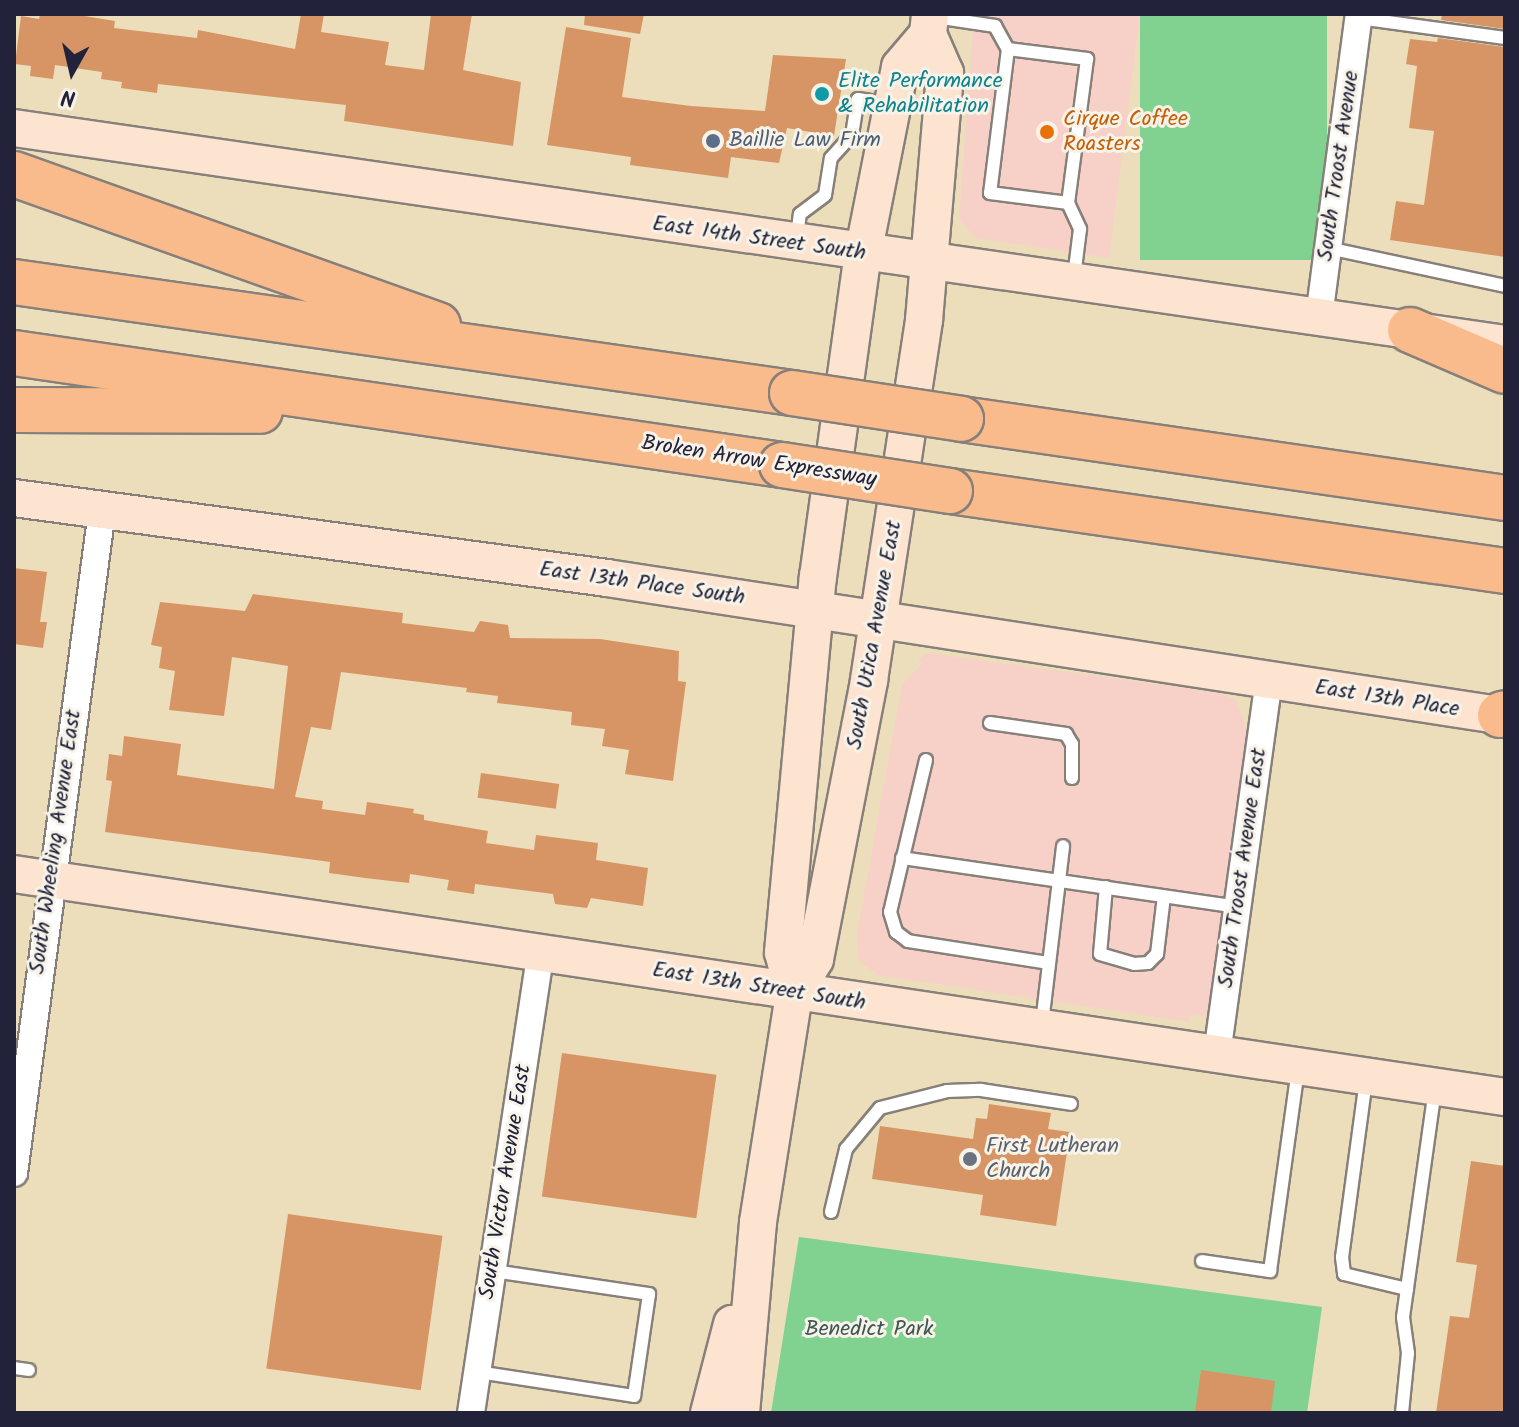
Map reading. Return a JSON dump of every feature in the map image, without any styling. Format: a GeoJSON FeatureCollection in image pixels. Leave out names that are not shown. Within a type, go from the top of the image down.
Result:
{"type":"FeatureCollection","features":[{"type":"Feature","properties":{"kind":"highway"},"geometry":{"type":"LineString","coordinates":[[14,174],[527,357]]}},
{"type":"Feature","properties":{"kind":"highway"},"geometry":{"type":"LineString","coordinates":[[14,282],[1505,498]]}},
{"type":"Feature","properties":{"kind":"highway"},"geometry":{"type":"LineString","coordinates":[[1410,330],[1505,371]]}},
{"type":"Feature","properties":{"kind":"highway","name":"Broken Arrow Expressway"},"geometry":{"type":"LineString","coordinates":[[14,353],[1505,571]]}},
{"type":"Feature","properties":{"kind":"highway"},"geometry":{"type":"LineString","coordinates":[[14,410],[410,411]]}},
{"type":"Feature","properties":{"kind":"street","name":"South Troost Avenue"},"geometry":{"type":"LineString","coordinates":[[1319,317],[1359,16]]}},
{"type":"Feature","properties":{"kind":"street","name":"South Utica Avenue East"},"geometry":{"type":"LineString","coordinates":[[794,994],[783,952],[814,609],[863,254],[900,67],[929,22]]}},
{"type":"Feature","properties":{"kind":"street","name":"South Utica Avenue East"},"geometry":{"type":"LineString","coordinates":[[741,1413],[758,1222],[794,994],[815,959],[881,619],[931,265],[945,73],[929,22]]}},
{"type":"Feature","properties":{"kind":"street","name":"East 14th Street South"},"geometry":{"type":"LineString","coordinates":[[14,128],[931,265],[1505,344]]}},
{"type":"Feature","properties":{"kind":"street","name":"East 13th Place South"},"geometry":{"type":"LineString","coordinates":[[14,498],[814,609],[1269,681]]}},
{"type":"Feature","properties":{"kind":"street","name":"South Wheeling Avenue East"},"geometry":{"type":"LineString","coordinates":[[14,1173],[21,1043],[51,879],[102,511]]}},
{"type":"Feature","properties":{"kind":"street","name":"East 13th Place"},"geometry":{"type":"LineString","coordinates":[[1269,681],[1503,715]]}},
{"type":"Feature","properties":{"kind":"street","name":"South Troost Avenue East"},"geometry":{"type":"LineString","coordinates":[[1217,1054],[1269,681]]}},
{"type":"Feature","properties":{"kind":"street","name":"East 13th Street South"},"geometry":{"type":"LineString","coordinates":[[14,874],[541,951],[794,994],[1505,1097]]}},
{"type":"Feature","properties":{"kind":"street","name":"South Victor Avenue East"},"geometry":{"type":"LineString","coordinates":[[471,1413],[541,951]]}},
{"type":"Feature","properties":{"kind":"street","name":"South Utica Avenue East"},"geometry":{"type":"LineString","coordinates":[[709,1413],[758,1222]]}},
{"type":"Feature","properties":{"kind":"lane"},"geometry":{"type":"LineString","coordinates":[[1359,16],[1505,38]]}},
{"type":"Feature","properties":{"kind":"lane"},"geometry":{"type":"LineString","coordinates":[[929,22],[995,26],[1008,49],[990,193],[1068,203]]}},
{"type":"Feature","properties":{"kind":"lane"},"geometry":{"type":"LineString","coordinates":[[1008,49],[1087,59],[1068,203],[1080,229],[1073,284]]}},
{"type":"Feature","properties":{"kind":"lane"},"geometry":{"type":"LineString","coordinates":[[796,244],[800,214],[825,195],[831,158],[852,135],[858,99],[893,104]]}},
{"type":"Feature","properties":{"kind":"lane"},"geometry":{"type":"LineString","coordinates":[[1328,248],[1505,286]]}},
{"type":"Feature","properties":{"kind":"lane"},"geometry":{"type":"LineString","coordinates":[[990,723],[1066,734],[1072,744],[1072,778]]}},
{"type":"Feature","properties":{"kind":"lane"},"geometry":{"type":"LineString","coordinates":[[926,760],[890,912],[896,932],[908,941],[1048,963]]}},
{"type":"Feature","properties":{"kind":"lane"},"geometry":{"type":"LineString","coordinates":[[1041,1030],[1063,846]]}},
{"type":"Feature","properties":{"kind":"lane"},"geometry":{"type":"LineString","coordinates":[[902,858],[1237,907]]}},
{"type":"Feature","properties":{"kind":"lane"},"geometry":{"type":"LineString","coordinates":[[1106,887],[1100,954],[1134,964],[1148,963],[1157,954],[1164,896]]}},
{"type":"Feature","properties":{"kind":"lane"},"geometry":{"type":"LineString","coordinates":[[1202,1261],[1270,1271],[1299,1066]]}},
{"type":"Feature","properties":{"kind":"lane"},"geometry":{"type":"LineString","coordinates":[[1366,1076],[1342,1257],[1344,1274],[1407,1289]]}},
{"type":"Feature","properties":{"kind":"lane"},"geometry":{"type":"LineString","coordinates":[[1402,1413],[1407,1289],[1435,1087]]}},
{"type":"Feature","properties":{"kind":"lane"},"geometry":{"type":"LineString","coordinates":[[831,1212],[846,1149],[880,1108],[947,1091],[981,1090],[1071,1104]]}},
{"type":"Feature","properties":{"kind":"lane"},"geometry":{"type":"LineString","coordinates":[[478,1372],[634,1396],[639,1366],[649,1294],[493,1271]]}},
{"type":"Feature","properties":{"kind":"lane"},"geometry":{"type":"LineString","coordinates":[[14,1368],[29,1370]]}},
{"type":"Feature","properties":{"kind":"shaded area"},"geometry":{"type":"Polygon","coordinates":[[[974,14],[1140,14],[1109,258],[976,238],[959,219],[974,14]]]}},
{"type":"Feature","properties":{"kind":"shaded area"},"geometry":{"type":"Polygon","coordinates":[[[929,653],[1221,693],[1236,700],[1247,733],[1207,1016],[1190,1015],[1189,1022],[878,975],[859,961],[857,934],[902,685],[922,664],[918,658],[929,653]]]}},
{"type":"Feature","properties":{"kind":"green space"},"geometry":{"type":"Polygon","coordinates":[[[1140,14],[1327,14],[1327,260],[1140,260],[1140,14]]]}},
{"type":"Feature","properties":{"kind":"green space","name":"Benedict Park"},"geometry":{"type":"Polygon","coordinates":[[[799,1237],[1322,1307],[1307,1413],[771,1413],[799,1237]]]}},
{"type":"Feature","properties":{"kind":"building"},"geometry":{"type":"Polygon","coordinates":[[[40,14],[72,14],[115,21],[114,28],[197,38],[198,30],[295,49],[301,14],[324,14],[321,32],[389,42],[385,65],[424,70],[431,14],[472,14],[463,70],[521,82],[513,146],[344,121],[346,105],[158,84],[157,93],[121,88],[122,82],[101,79],[102,72],[55,65],[53,79],[30,76],[31,66],[15,64],[21,16],[39,19],[40,14]]]}},
{"type":"Feature","properties":{"kind":"building"},"geometry":{"type":"Polygon","coordinates":[[[585,14],[644,14],[640,34],[584,25],[585,14]]]}},
{"type":"Feature","properties":{"kind":"building"},"geometry":{"type":"Polygon","coordinates":[[[1442,14],[1505,14],[1505,29],[1441,20],[1442,14]]]}},
{"type":"Feature","properties":{"kind":"building"},"geometry":{"type":"Polygon","coordinates":[[[566,27],[631,38],[622,97],[691,106],[765,111],[773,55],[846,59],[834,136],[787,128],[779,163],[731,157],[728,178],[630,165],[631,157],[547,145],[566,27]]]}},
{"type":"Feature","properties":{"kind":"building"},"geometry":{"type":"Polygon","coordinates":[[[1438,38],[1505,47],[1505,257],[1390,240],[1396,201],[1424,205],[1434,131],[1409,128],[1417,66],[1406,64],[1410,39],[1437,42],[1438,38]]]}},
{"type":"Feature","properties":{"kind":"building"},"geometry":{"type":"Polygon","coordinates":[[[14,568],[47,572],[40,622],[47,622],[43,648],[14,644],[14,568]]]}},
{"type":"Feature","properties":{"kind":"building"},"geometry":{"type":"Polygon","coordinates":[[[253,594],[403,613],[402,623],[474,632],[480,621],[508,625],[510,638],[600,639],[679,651],[678,681],[686,682],[673,781],[625,774],[629,750],[602,746],[605,729],[571,725],[572,712],[497,703],[498,696],[466,692],[467,688],[341,672],[331,730],[311,727],[295,797],[323,801],[322,809],[365,815],[367,802],[414,809],[413,813],[424,815],[424,820],[488,831],[486,843],[534,850],[536,835],[598,843],[596,860],[648,868],[643,906],[591,898],[587,908],[555,904],[553,894],[475,884],[474,894],[447,890],[449,880],[410,874],[409,883],[329,873],[330,862],[105,832],[112,781],[106,780],[109,754],[122,756],[124,736],[181,744],[177,775],[274,789],[288,666],[232,657],[224,716],[169,710],[175,671],[159,668],[162,647],[151,645],[160,602],[245,611],[253,594]]]}},
{"type":"Feature","properties":{"kind":"building"},"geometry":{"type":"Polygon","coordinates":[[[481,773],[559,784],[556,809],[478,798],[481,773]]]}},
{"type":"Feature","properties":{"kind":"building"},"geometry":{"type":"Polygon","coordinates":[[[562,1053],[716,1075],[696,1218],[542,1197],[562,1053]]]}},
{"type":"Feature","properties":{"kind":"building","name":"First Lutheran Church"},"geometry":{"type":"Polygon","coordinates":[[[989,1104],[1051,1113],[1048,1129],[1070,1132],[1056,1226],[980,1215],[983,1195],[872,1179],[880,1126],[973,1139],[976,1118],[987,1119],[989,1104]]]}},
{"type":"Feature","properties":{"kind":"building"},"geometry":{"type":"Polygon","coordinates":[[[1471,1161],[1505,1166],[1505,1413],[1436,1413],[1450,1316],[1469,1318],[1477,1265],[1456,1262],[1471,1161]]]}},
{"type":"Feature","properties":{"kind":"building"},"geometry":{"type":"Polygon","coordinates":[[[288,1214],[442,1236],[421,1390],[266,1368],[288,1214]]]}},
{"type":"Feature","properties":{"kind":"building"},"geometry":{"type":"Polygon","coordinates":[[[1201,1370],[1275,1381],[1271,1413],[1195,1413],[1201,1370]]]}},
{"type":"Feature","properties":{"kind":"place","name":"Elite Performance & Rehabilitation"},"geometry":{"type":"Point","coordinates":[822,94]}},
{"type":"Feature","properties":{"kind":"place","name":"Cirque Coffee Roasters"},"geometry":{"type":"Point","coordinates":[1047,132]}},
{"type":"Feature","properties":{"kind":"place","name":"Baillie Law Firm"},"geometry":{"type":"Point","coordinates":[713,141]}},
{"type":"Feature","properties":{"kind":"place","name":"First Lutheran Church"},"geometry":{"type":"Point","coordinates":[970,1159]}}]}
